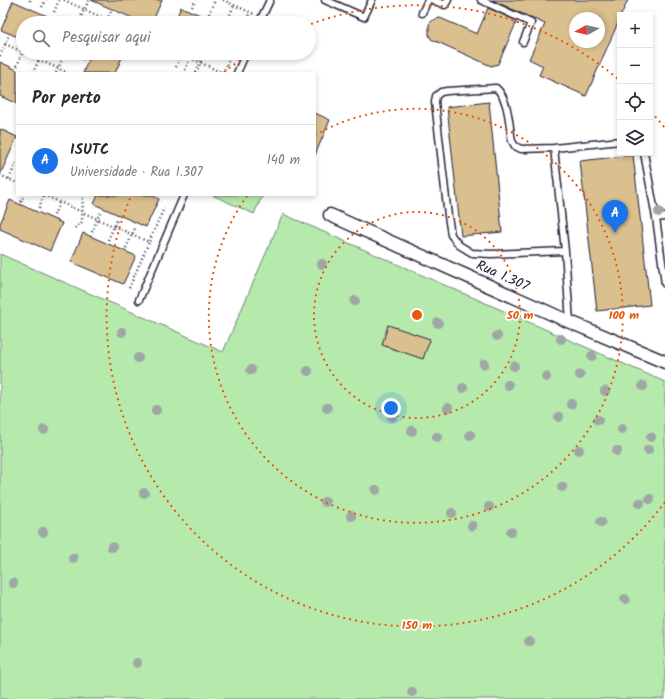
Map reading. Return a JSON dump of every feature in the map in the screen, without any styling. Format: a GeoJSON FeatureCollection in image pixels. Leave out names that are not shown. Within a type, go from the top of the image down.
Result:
{"type":"FeatureCollection","features":[{"type":"Feature","properties":{"kind":"street","name":"Rua 1.307"},"geometry":{"type":"LineString","coordinates":[[330,215],[570,322],[665,362]]}},
{"type":"Feature","properties":{"kind":"lane"},"geometry":{"type":"LineString","coordinates":[[263,16],[270,0]]}},
{"type":"Feature","properties":{"kind":"lane"},"geometry":{"type":"LineString","coordinates":[[325,0],[364,17],[372,0]]}},
{"type":"Feature","properties":{"kind":"lane"},"geometry":{"type":"LineString","coordinates":[[422,13],[428,0]]}},
{"type":"Feature","properties":{"kind":"lane"},"geometry":{"type":"LineString","coordinates":[[433,0],[445,5],[448,0]]}},
{"type":"Feature","properties":{"kind":"lane"},"geometry":{"type":"LineString","coordinates":[[481,0],[531,23],[523,42]]}},
{"type":"Feature","properties":{"kind":"lane"},"geometry":{"type":"LineString","coordinates":[[237,72],[243,60]]}},
{"type":"Feature","properties":{"kind":"lane"},"geometry":{"type":"LineString","coordinates":[[565,250],[492,254],[472,253],[459,245],[452,234],[448,216],[435,102],[436,96],[441,92],[447,91],[496,88],[505,98],[512,141],[521,149],[554,148],[617,141]]}},
{"type":"Feature","properties":{"kind":"lane"},"geometry":{"type":"LineString","coordinates":[[554,148],[565,250],[570,322]]}},
{"type":"Feature","properties":{"kind":"lane"},"geometry":{"type":"LineString","coordinates":[[645,156],[656,218],[665,284]]}},
{"type":"Feature","properties":{"kind":"lane"},"geometry":{"type":"LineString","coordinates":[[139,300],[184,196]]}},
{"type":"Feature","properties":{"kind":"lane"},"geometry":{"type":"LineString","coordinates":[[656,218],[665,217]]}},
{"type":"Feature","properties":{"kind":"path"},"geometry":{"type":"LineString","coordinates":[[42,7],[46,0]]}},
{"type":"Feature","properties":{"kind":"path"},"geometry":{"type":"LineString","coordinates":[[54,12],[59,0]]}},
{"type":"Feature","properties":{"kind":"path"},"geometry":{"type":"LineString","coordinates":[[64,0],[98,16]]}},
{"type":"Feature","properties":{"kind":"path"},"geometry":{"type":"LineString","coordinates":[[81,16],[89,0]]}},
{"type":"Feature","properties":{"kind":"path"},"geometry":{"type":"LineString","coordinates":[[192,7],[196,0]]}},
{"type":"Feature","properties":{"kind":"path"},"geometry":{"type":"LineString","coordinates":[[209,14],[216,0]]}},
{"type":"Feature","properties":{"kind":"path"},"geometry":{"type":"LineString","coordinates":[[223,0],[256,16]]}},
{"type":"Feature","properties":{"kind":"path"},"geometry":{"type":"LineString","coordinates":[[229,16],[234,5]]}},
{"type":"Feature","properties":{"kind":"path"},"geometry":{"type":"LineString","coordinates":[[109,16],[111,11]]}},
{"type":"Feature","properties":{"kind":"path"},"geometry":{"type":"LineString","coordinates":[[248,16],[250,12]]}},
{"type":"Feature","properties":{"kind":"path"},"geometry":{"type":"LineString","coordinates":[[0,56],[9,36]]}},
{"type":"Feature","properties":{"kind":"path"},"geometry":{"type":"LineString","coordinates":[[5,44],[16,49]]}},
{"type":"Feature","properties":{"kind":"path"},"geometry":{"type":"LineString","coordinates":[[16,66],[19,60]]}},
{"type":"Feature","properties":{"kind":"path"},"geometry":{"type":"LineString","coordinates":[[33,72],[39,60],[66,72]]}},
{"type":"Feature","properties":{"kind":"path"},"geometry":{"type":"LineString","coordinates":[[56,72],[62,60]]}},
{"type":"Feature","properties":{"kind":"path"},"geometry":{"type":"LineString","coordinates":[[176,67],[178,60]]}},
{"type":"Feature","properties":{"kind":"path"},"geometry":{"type":"LineString","coordinates":[[185,70],[189,60]]}},
{"type":"Feature","properties":{"kind":"path"},"geometry":{"type":"LineString","coordinates":[[194,60],[221,72]]}},
{"type":"Feature","properties":{"kind":"path"},"geometry":{"type":"LineString","coordinates":[[196,72],[201,60]]}},
{"type":"Feature","properties":{"kind":"path"},"geometry":{"type":"LineString","coordinates":[[223,72],[229,60]]}},
{"type":"Feature","properties":{"kind":"path"},"geometry":{"type":"LineString","coordinates":[[9,179],[16,163]]}},
{"type":"Feature","properties":{"kind":"path"},"geometry":{"type":"LineString","coordinates":[[0,175],[16,182]]}},
{"type":"Feature","properties":{"kind":"path"},"geometry":{"type":"LineString","coordinates":[[21,202],[24,196]]}},
{"type":"Feature","properties":{"kind":"path"},"geometry":{"type":"LineString","coordinates":[[39,208],[44,196]]}},
{"type":"Feature","properties":{"kind":"path"},"geometry":{"type":"LineString","coordinates":[[46,196],[149,242]]}},
{"type":"Feature","properties":{"kind":"path"},"geometry":{"type":"LineString","coordinates":[[75,228],[82,222],[83,196]]}},
{"type":"Feature","properties":{"kind":"path"},"geometry":{"type":"LineString","coordinates":[[54,215],[59,202]]}},
{"type":"Feature","properties":{"kind":"path"},"geometry":{"type":"LineString","coordinates":[[129,288],[164,208]]}},
{"type":"Feature","properties":{"kind":"path"},"geometry":{"type":"LineString","coordinates":[[92,232],[100,213]]}},
{"type":"Feature","properties":{"kind":"path"},"geometry":{"type":"LineString","coordinates":[[108,240],[117,220]]}},
{"type":"Feature","properties":{"kind":"path"},"geometry":{"type":"LineString","coordinates":[[126,248],[135,228]]}},
{"type":"Feature","properties":{"kind":"green space"},"geometry":{"type":"Polygon","coordinates":[[[214,196],[263,196],[254,214],[214,196]]]}},
{"type":"Feature","properties":{"kind":"green space"},"geometry":{"type":"Polygon","coordinates":[[[283,214],[665,382],[665,699],[0,699],[0,254],[223,352],[283,214]]]}},
{"type":"Feature","properties":{"kind":"building"},"geometry":{"type":"Polygon","coordinates":[[[91,0],[162,0],[155,16],[128,16],[91,0]]]}},
{"type":"Feature","properties":{"kind":"building"},"geometry":{"type":"Polygon","coordinates":[[[492,0],[628,0],[622,12],[617,12],[617,25],[586,96],[539,75],[543,66],[529,59],[545,24],[492,0]]]}},
{"type":"Feature","properties":{"kind":"building"},"geometry":{"type":"Polygon","coordinates":[[[13,1],[47,16],[16,16],[16,36],[1,30],[13,1]]]}},
{"type":"Feature","properties":{"kind":"building"},"geometry":{"type":"Polygon","coordinates":[[[181,7],[202,16],[177,16],[181,7]]]}},
{"type":"Feature","properties":{"kind":"building"},"geometry":{"type":"Polygon","coordinates":[[[488,8],[517,21],[498,64],[491,66],[431,39],[429,35],[429,24],[433,20],[440,18],[477,34],[488,8]]]}},
{"type":"Feature","properties":{"kind":"building"},"geometry":{"type":"Polygon","coordinates":[[[88,60],[121,60],[115,72],[83,72],[88,60]]]}},
{"type":"Feature","properties":{"kind":"building"},"geometry":{"type":"Polygon","coordinates":[[[0,62],[17,70],[16,104],[0,96],[0,62]]]}},
{"type":"Feature","properties":{"kind":"building"},"geometry":{"type":"Polygon","coordinates":[[[489,102],[502,232],[461,236],[447,107],[489,102]]]}},
{"type":"Feature","properties":{"kind":"building"},"geometry":{"type":"Polygon","coordinates":[[[316,113],[330,120],[316,153],[316,113]]]}},
{"type":"Feature","properties":{"kind":"building"},"geometry":{"type":"Polygon","coordinates":[[[0,129],[16,137],[16,139],[0,175],[0,129]]]}},
{"type":"Feature","properties":{"kind":"building"},"geometry":{"type":"Polygon","coordinates":[[[633,156],[650,305],[597,311],[580,161],[633,156]]]}},
{"type":"Feature","properties":{"kind":"building"},"geometry":{"type":"Polygon","coordinates":[[[98,196],[153,196],[159,199],[146,227],[94,204],[98,196]]]}},
{"type":"Feature","properties":{"kind":"building"},"geometry":{"type":"Polygon","coordinates":[[[10,200],[62,223],[50,251],[0,229],[0,224],[10,200]]]}},
{"type":"Feature","properties":{"kind":"building"},"geometry":{"type":"Polygon","coordinates":[[[83,233],[136,256],[123,284],[71,262],[83,233]]]}},
{"type":"Feature","properties":{"kind":"building"},"geometry":{"type":"Polygon","coordinates":[[[388,325],[430,339],[423,359],[382,345],[388,325]]]}},
{"type":"Feature","properties":{"kind":"place","name":"ISUTC"},"geometry":{"type":"Point","coordinates":[615,233]}}]}
